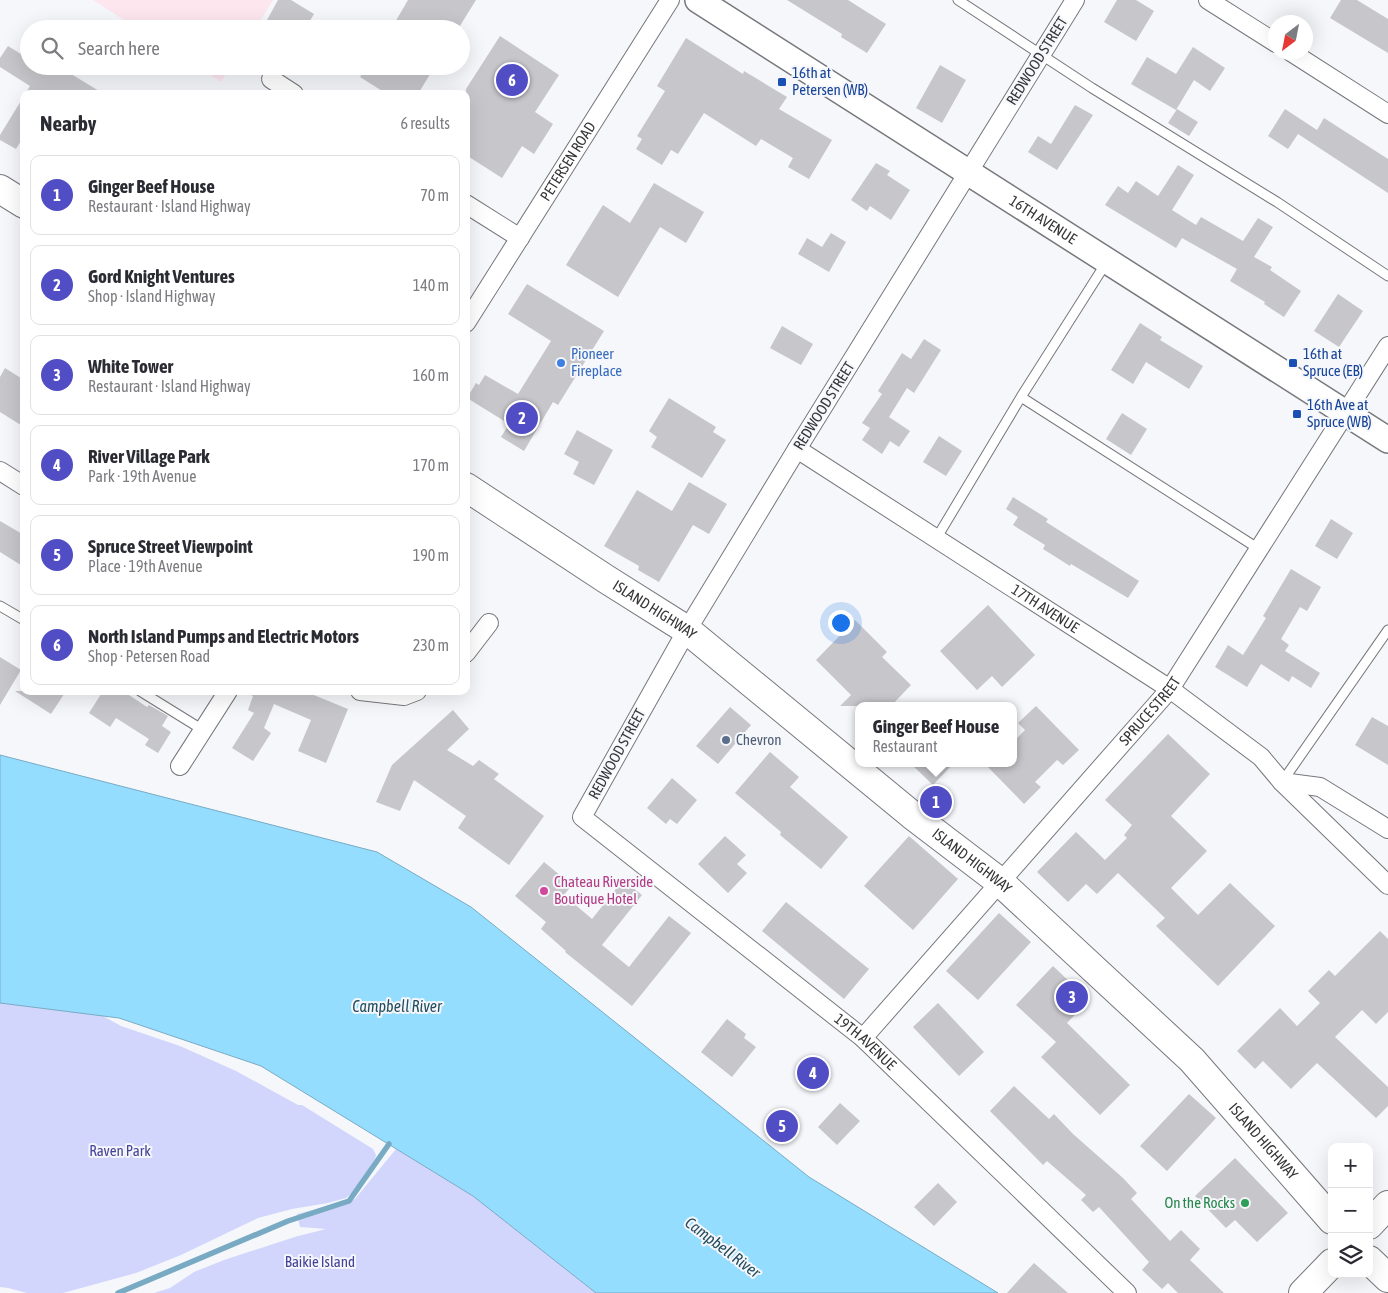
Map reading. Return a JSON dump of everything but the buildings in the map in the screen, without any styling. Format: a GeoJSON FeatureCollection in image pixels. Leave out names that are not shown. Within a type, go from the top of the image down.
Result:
{"type":"FeatureCollection","features":[{"type":"Feature","properties":{"kind":"main road"},"geometry":{"type":"LineString","coordinates":[[0,189],[20,202]]}},
{"type":"Feature","properties":{"kind":"main road","name":"ISLAND HIGHWAY"},"geometry":{"type":"LineString","coordinates":[[470,490],[687,630],[912,816],[1000,882],[1192,1060],[1328,1215]]}},
{"type":"Feature","properties":{"kind":"main road"},"geometry":{"type":"LineString","coordinates":[[1373,1220],[1388,1206]]}},
{"type":"Feature","properties":{"kind":"main road"},"geometry":{"type":"LineString","coordinates":[[1373,1264],[1388,1278]]}},
{"type":"Feature","properties":{"kind":"main road"},"geometry":{"type":"LineString","coordinates":[[1302,1293],[1328,1267]]}},
{"type":"Feature","properties":{"kind":"street","name":"PETERSEN ROAD"},"geometry":{"type":"LineString","coordinates":[[470,317],[670,0]]}},
{"type":"Feature","properties":{"kind":"street","name":"16TH AVENUE"},"geometry":{"type":"LineString","coordinates":[[698,0],[1388,440]]}},
{"type":"Feature","properties":{"kind":"street","name":"REDWOOD STREET"},"geometry":{"type":"LineString","coordinates":[[582,817],[687,630],[1075,0]]}},
{"type":"Feature","properties":{"kind":"street"},"geometry":{"type":"LineString","coordinates":[[1208,0],[1268,38]]}},
{"type":"Feature","properties":{"kind":"street"},"geometry":{"type":"LineString","coordinates":[[1304,60],[1388,114]]}},
{"type":"Feature","properties":{"kind":"street"},"geometry":{"type":"LineString","coordinates":[[271,79],[288,90]]}},
{"type":"Feature","properties":{"kind":"street"},"geometry":{"type":"LineString","coordinates":[[470,207],[520,238]]}},
{"type":"Feature","properties":{"kind":"street","name":"SPRUCE STREET"},"geometry":{"type":"LineString","coordinates":[[863,1038],[1170,689],[1388,346]]}},
{"type":"Feature","properties":{"kind":"street","name":"17TH AVENUE"},"geometry":{"type":"LineString","coordinates":[[797,449],[1170,689],[1261,757],[1282,782],[1388,885]]}},
{"type":"Feature","properties":{"kind":"street"},"geometry":{"type":"LineString","coordinates":[[0,471],[20,484]]}},
{"type":"Feature","properties":{"kind":"street"},"geometry":{"type":"LineString","coordinates":[[470,648],[489,623]]}},
{"type":"Feature","properties":{"kind":"street"},"geometry":{"type":"LineString","coordinates":[[180,766],[225,695]]}},
{"type":"Feature","properties":{"kind":"street"},"geometry":{"type":"LineString","coordinates":[[1282,782],[1320,787],[1388,829]]}},
{"type":"Feature","properties":{"kind":"street","name":"19TH AVENUE"},"geometry":{"type":"LineString","coordinates":[[582,817],[863,1038],[1127,1293]]}},
{"type":"Feature","properties":{"kind":"lane"},"geometry":{"type":"LineString","coordinates":[[958,0],[1092,88],[1228,171],[1388,276]]}},
{"type":"Feature","properties":{"kind":"lane"},"geometry":{"type":"LineString","coordinates":[[936,539],[1022,397],[1108,261]]}},
{"type":"Feature","properties":{"kind":"lane"},"geometry":{"type":"LineString","coordinates":[[1022,397],[1260,549]]}},
{"type":"Feature","properties":{"kind":"lane"},"geometry":{"type":"LineString","coordinates":[[0,606],[20,618]]}},
{"type":"Feature","properties":{"kind":"lane"},"geometry":{"type":"LineString","coordinates":[[1282,782],[1388,630]]}},
{"type":"Feature","properties":{"kind":"lane"},"geometry":{"type":"LineString","coordinates":[[146,695],[203,730]]}},
{"type":"Feature","properties":{"kind":"shaded area"},"geometry":{"type":"Polygon","coordinates":[[[93,0],[273,0],[261,20],[124,20],[93,0]]]}},
{"type":"Feature","properties":{"kind":"shaded area"},"geometry":{"type":"Polygon","coordinates":[[[210,75],[225,75],[221,82],[210,75]]]}},
{"type":"Feature","properties":{"kind":"green space","name":"Raven Park"},"geometry":{"type":"Polygon","coordinates":[[[0,984],[100,1013],[121,1026],[180,1046],[236,1071],[298,1105],[302,1105],[373,1149],[376,1155],[375,1159],[355,1190],[346,1198],[258,1218],[181,1255],[136,1273],[63,1293],[27,1293],[0,1287],[0,984]]]}},
{"type":"Feature","properties":{"kind":"green space","name":"Baikie Island"},"geometry":{"type":"Polygon","coordinates":[[[396,1149],[473,1196],[596,1293],[154,1293],[170,1288],[194,1272],[224,1260],[326,1229],[300,1227],[297,1214],[355,1199],[396,1149]]]}},
{"type":"Feature","properties":{"kind":"water","name":"Campbell River"},"geometry":{"type":"Polygon","coordinates":[[[0,755],[377,852],[471,907],[809,1177],[998,1293],[596,1293],[473,1196],[261,1066],[119,1018],[0,1003],[0,755]]]}},
{"type":"Feature","properties":{"kind":"waterway"},"geometry":{"type":"LineString","coordinates":[[118,1293],[288,1221],[349,1201],[389,1144]]}},
{"type":"Feature","properties":{"kind":"place","name":"North Island Pumps and Electric Motors"},"geometry":{"type":"Point","coordinates":[512,80]}},
{"type":"Feature","properties":{"kind":"place","name":"16th at Petersen (WB)"},"geometry":{"type":"Point","coordinates":[782,82]}},
{"type":"Feature","properties":{"kind":"place","name":"Pioneer Fireplace"},"geometry":{"type":"Point","coordinates":[561,363]}},
{"type":"Feature","properties":{"kind":"place","name":"16th at Spruce (EB)"},"geometry":{"type":"Point","coordinates":[1293,363]}},
{"type":"Feature","properties":{"kind":"place","name":"16th Ave at Spruce (WB)"},"geometry":{"type":"Point","coordinates":[1297,414]}},
{"type":"Feature","properties":{"kind":"place","name":"Gord Knight Ventures"},"geometry":{"type":"Point","coordinates":[522,418]}},
{"type":"Feature","properties":{"kind":"place","name":"Chevron"},"geometry":{"type":"Point","coordinates":[726,740]}},
{"type":"Feature","properties":{"kind":"place","name":"Ginger Beef House"},"geometry":{"type":"Point","coordinates":[936,802]}},
{"type":"Feature","properties":{"kind":"place","name":"Chateau Riverside Boutique Hotel"},"geometry":{"type":"Point","coordinates":[544,891]}},
{"type":"Feature","properties":{"kind":"place","name":"White Tower"},"geometry":{"type":"Point","coordinates":[1072,997]}},
{"type":"Feature","properties":{"kind":"place","name":"River Village Park"},"geometry":{"type":"Point","coordinates":[813,1073]}},
{"type":"Feature","properties":{"kind":"place","name":"Spruce Street Viewpoint"},"geometry":{"type":"Point","coordinates":[782,1126]}},
{"type":"Feature","properties":{"kind":"place","name":"On the Rocks"},"geometry":{"type":"Point","coordinates":[1245,1203]}}]}
